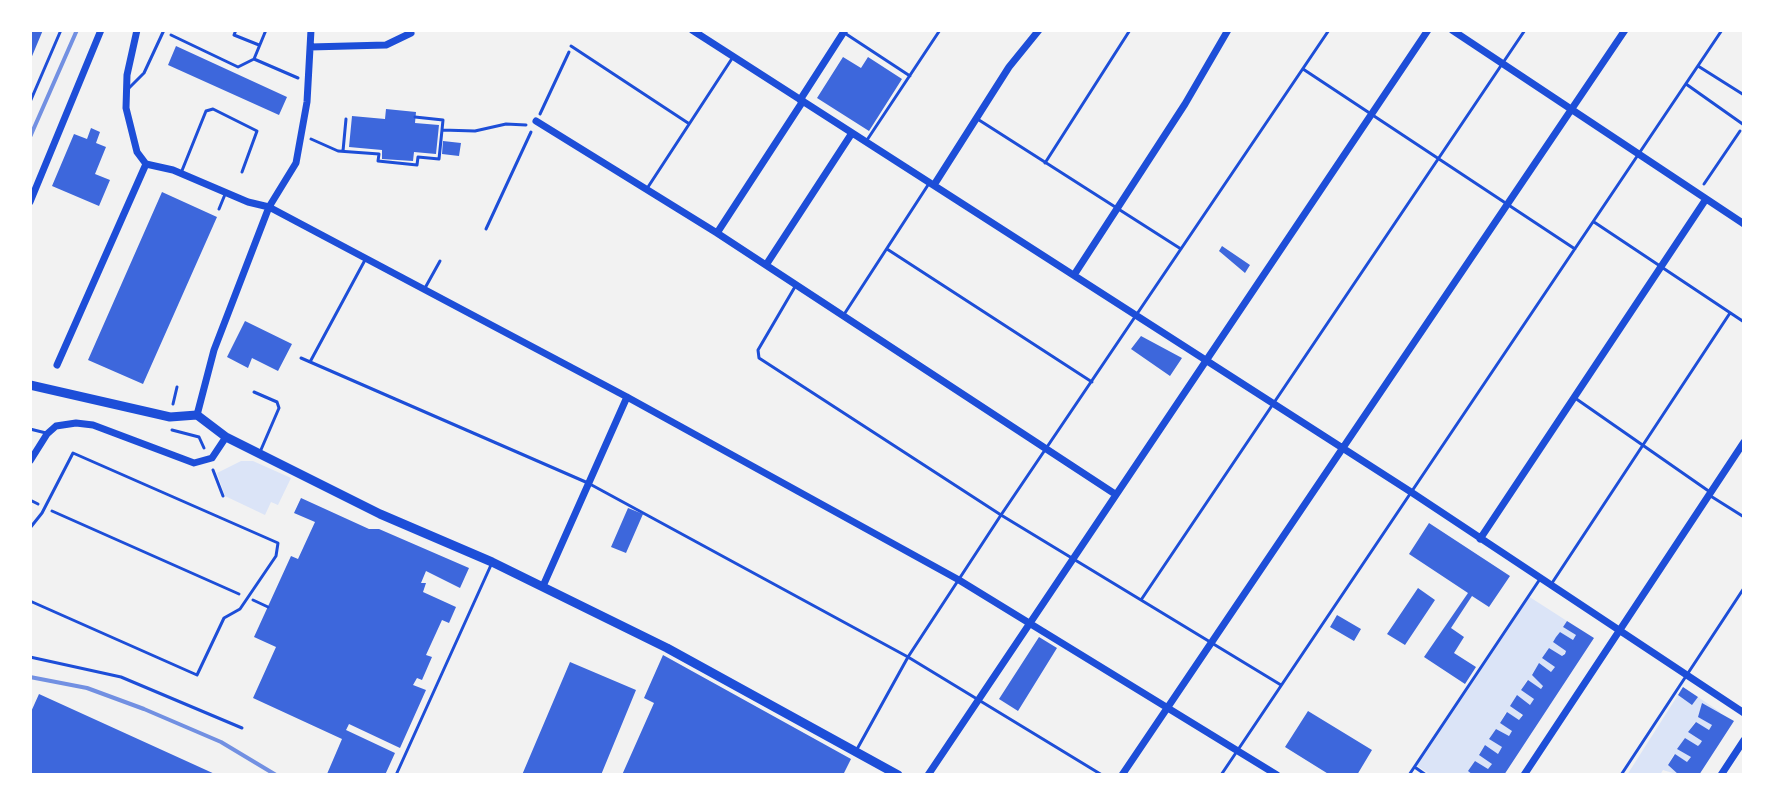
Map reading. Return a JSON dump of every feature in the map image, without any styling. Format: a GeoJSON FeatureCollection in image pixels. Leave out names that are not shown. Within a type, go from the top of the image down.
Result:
{"type":"FeatureCollection","features":[{"type":"Feature","properties":{"kind":"street"},"geometry":{"type":"LineString","coordinates":[[30,202],[101,30]]}},
{"type":"Feature","properties":{"kind":"street"},"geometry":{"type":"LineString","coordinates":[[137,30],[127,91],[131,132],[137,152],[146,164],[181,173],[269,207],[367,256],[959,580],[1277,775]]}},
{"type":"Feature","properties":{"kind":"street"},"geometry":{"type":"LineString","coordinates":[[197,415],[214,350],[269,207],[296,163],[308,83],[311,30]]}},
{"type":"Feature","properties":{"kind":"street"},"geometry":{"type":"LineString","coordinates":[[692,30],[1411,492],[1744,713]]}},
{"type":"Feature","properties":{"kind":"street"},"geometry":{"type":"LineString","coordinates":[[932,184],[1009,67],[1039,30]]}},
{"type":"Feature","properties":{"kind":"street"},"geometry":{"type":"LineString","coordinates":[[1074,275],[1185,104],[1228,30]]}},
{"type":"Feature","properties":{"kind":"street"},"geometry":{"type":"LineString","coordinates":[[928,775],[1428,30]]}},
{"type":"Feature","properties":{"kind":"street"},"geometry":{"type":"LineString","coordinates":[[1452,30],[1744,224]]}},
{"type":"Feature","properties":{"kind":"street"},"geometry":{"type":"LineString","coordinates":[[1122,775],[1625,30]]}},
{"type":"Feature","properties":{"kind":"street"},"geometry":{"type":"LineString","coordinates":[[717,233],[843,31]]}},
{"type":"Feature","properties":{"kind":"street"},"geometry":{"type":"LineString","coordinates":[[310,47],[386,45],[411,33]]}},
{"type":"Feature","properties":{"kind":"street"},"geometry":{"type":"LineString","coordinates":[[535,124],[717,233],[1115,494]]}},
{"type":"Feature","properties":{"kind":"street"},"geometry":{"type":"LineString","coordinates":[[766,265],[852,133]]}},
{"type":"Feature","properties":{"kind":"street"},"geometry":{"type":"LineString","coordinates":[[57,365],[146,164]]}},
{"type":"Feature","properties":{"kind":"street"},"geometry":{"type":"LineString","coordinates":[[1480,539],[1706,199]]}},
{"type":"Feature","properties":{"kind":"street"},"geometry":{"type":"LineString","coordinates":[[30,385],[170,417],[197,415],[226,437],[380,514],[492,562],[667,648],[898,775]]}},
{"type":"Feature","properties":{"kind":"street"},"geometry":{"type":"LineString","coordinates":[[543,586],[627,397]]}},
{"type":"Feature","properties":{"kind":"street"},"geometry":{"type":"LineString","coordinates":[[30,461],[47,434],[56,426],[76,423],[93,425],[194,463],[218,453],[226,437]]}},
{"type":"Feature","properties":{"kind":"street"},"geometry":{"type":"LineString","coordinates":[[1524,775],[1744,442]]}},
{"type":"Feature","properties":{"kind":"street"},"geometry":{"type":"LineString","coordinates":[[1721,775],[1744,740]]}},
{"type":"Feature","properties":{"kind":"lane"},"geometry":{"type":"LineString","coordinates":[[30,102],[61,30]]}},
{"type":"Feature","properties":{"kind":"lane"},"geometry":{"type":"LineString","coordinates":[[866,142],[940,30]]}},
{"type":"Feature","properties":{"kind":"lane"},"geometry":{"type":"LineString","coordinates":[[1045,163],[1130,30]]}},
{"type":"Feature","properties":{"kind":"lane"},"geometry":{"type":"LineString","coordinates":[[856,751],[908,657],[1001,515],[1329,30]]}},
{"type":"Feature","properties":{"kind":"lane"},"geometry":{"type":"LineString","coordinates":[[1141,600],[1525,30]]}},
{"type":"Feature","properties":{"kind":"lane"},"geometry":{"type":"LineString","coordinates":[[1221,775],[1722,30]]}},
{"type":"Feature","properties":{"kind":"lane"},"geometry":{"type":"LineString","coordinates":[[127,91],[144,73],[163,31]]}},
{"type":"Feature","properties":{"kind":"lane"},"geometry":{"type":"LineString","coordinates":[[843,31],[910,76]]}},
{"type":"Feature","properties":{"kind":"lane"},"geometry":{"type":"LineString","coordinates":[[571,46],[689,124]]}},
{"type":"Feature","properties":{"kind":"lane"},"geometry":{"type":"LineString","coordinates":[[646,190],[733,57]]}},
{"type":"Feature","properties":{"kind":"lane"},"geometry":{"type":"LineString","coordinates":[[1698,66],[1744,95]]}},
{"type":"Feature","properties":{"kind":"lane"},"geometry":{"type":"LineString","coordinates":[[1303,69],[1575,249]]}},
{"type":"Feature","properties":{"kind":"lane"},"geometry":{"type":"LineString","coordinates":[[1686,84],[1744,125]]}},
{"type":"Feature","properties":{"kind":"lane"},"geometry":{"type":"LineString","coordinates":[[181,173],[206,111],[213,109],[257,131],[242,172]]}},
{"type":"Feature","properties":{"kind":"lane"},"geometry":{"type":"LineString","coordinates":[[976,119],[1181,249]]}},
{"type":"Feature","properties":{"kind":"lane"},"geometry":{"type":"LineString","coordinates":[[843,316],[932,184]]}},
{"type":"Feature","properties":{"kind":"lane"},"geometry":{"type":"LineString","coordinates":[[219,209],[226,192]]}},
{"type":"Feature","properties":{"kind":"lane"},"geometry":{"type":"LineString","coordinates":[[1593,221],[1744,322]]}},
{"type":"Feature","properties":{"kind":"lane"},"geometry":{"type":"LineString","coordinates":[[887,249],[1092,382]]}},
{"type":"Feature","properties":{"kind":"lane"},"geometry":{"type":"LineString","coordinates":[[310,362],[367,256]]}},
{"type":"Feature","properties":{"kind":"lane"},"geometry":{"type":"LineString","coordinates":[[425,288],[440,261]]}},
{"type":"Feature","properties":{"kind":"lane"},"geometry":{"type":"LineString","coordinates":[[796,285],[758,350],[759,358],[1001,515],[1282,686]]}},
{"type":"Feature","properties":{"kind":"lane"},"geometry":{"type":"LineString","coordinates":[[1550,585],[1730,313]]}},
{"type":"Feature","properties":{"kind":"lane"},"geometry":{"type":"LineString","coordinates":[[301,358],[588,483],[908,657],[1102,775]]}},
{"type":"Feature","properties":{"kind":"lane"},"geometry":{"type":"LineString","coordinates":[[254,392],[277,402],[279,408],[260,452]]}},
{"type":"Feature","properties":{"kind":"lane"},"geometry":{"type":"LineString","coordinates":[[1575,398],[1744,517]]}},
{"type":"Feature","properties":{"kind":"lane"},"geometry":{"type":"LineString","coordinates":[[30,429],[47,434]]}},
{"type":"Feature","properties":{"kind":"lane"},"geometry":{"type":"LineString","coordinates":[[30,528],[45,507],[73,453],[278,543],[276,556],[235,614],[224,618],[201,672],[192,675],[30,601]]}},
{"type":"Feature","properties":{"kind":"lane"},"geometry":{"type":"LineString","coordinates":[[396,775],[492,562]]}},
{"type":"Feature","properties":{"kind":"lane"},"geometry":{"type":"LineString","coordinates":[[1409,775],[1540,579]]}},
{"type":"Feature","properties":{"kind":"lane"},"geometry":{"type":"LineString","coordinates":[[1621,775],[1744,588]]}},
{"type":"Feature","properties":{"kind":"lane"},"geometry":{"type":"LineString","coordinates":[[30,657],[90,667],[121,677],[242,728]]}},
{"type":"Feature","properties":{"kind":"lane"},"geometry":{"type":"LineString","coordinates":[[1414,767],[1426,775]]}},
{"type":"Feature","properties":{"kind":"path"},"geometry":{"type":"LineString","coordinates":[[236,30],[234,35],[259,45]]}},
{"type":"Feature","properties":{"kind":"path"},"geometry":{"type":"LineString","coordinates":[[163,31],[238,67],[254,59],[266,30]]}},
{"type":"Feature","properties":{"kind":"path"},"geometry":{"type":"LineString","coordinates":[[254,59],[308,83]]}},
{"type":"Feature","properties":{"kind":"path"},"geometry":{"type":"LineString","coordinates":[[300,134],[343,151],[379,154],[378,161],[417,165],[418,157],[439,159],[443,120],[415,117]]}},
{"type":"Feature","properties":{"kind":"path"},"geometry":{"type":"LineString","coordinates":[[343,151],[346,119]]}},
{"type":"Feature","properties":{"kind":"path"},"geometry":{"type":"LineString","coordinates":[[442,130],[475,131],[506,124],[535,124]]}},
{"type":"Feature","properties":{"kind":"path"},"geometry":{"type":"LineString","coordinates":[[1698,194],[1744,125]]}},
{"type":"Feature","properties":{"kind":"path"},"geometry":{"type":"LineString","coordinates":[[160,427],[199,437],[223,496]]}},
{"type":"Feature","properties":{"kind":"path"},"geometry":{"type":"LineString","coordinates":[[30,500],[268,607]]}},
{"type":"Feature","properties":{"kind":"shaded area"},"geometry":{"type":"Polygon","coordinates":[[[241,461],[253,461],[291,478],[278,505],[271,502],[265,515],[225,496],[217,473],[241,461]]]}},
{"type":"Feature","properties":{"kind":"shaded area"},"geometry":{"type":"Polygon","coordinates":[[[1528,596],[1567,621],[1563,627],[1576,635],[1573,640],[1560,632],[1553,642],[1566,651],[1562,656],[1549,648],[1542,658],[1555,667],[1551,672],[1539,664],[1532,674],[1544,683],[1541,689],[1527,680],[1521,690],[1534,699],[1530,705],[1517,696],[1521,718],[1519,720],[1506,712],[1500,723],[1512,731],[1509,736],[1496,729],[1489,739],[1502,747],[1498,754],[1485,745],[1479,754],[1492,764],[1488,769],[1475,761],[1473,775],[1431,775],[1416,765],[1528,596]]]}},
{"type":"Feature","properties":{"kind":"shaded area"},"geometry":{"type":"Polygon","coordinates":[[[1678,695],[1692,704],[1698,697],[1720,712],[1719,715],[1702,704],[1699,717],[1712,725],[1709,730],[1695,722],[1688,732],[1702,741],[1698,746],[1685,738],[1678,748],[1691,757],[1687,762],[1674,754],[1668,765],[1679,775],[1663,770],[1660,775],[1627,775],[1678,695]]]}},
{"type":"Feature","properties":{"kind":"building"},"geometry":{"type":"Polygon","coordinates":[[[30,30],[43,30],[30,61],[30,30]]]}},
{"type":"Feature","properties":{"kind":"building"},"geometry":{"type":"Polygon","coordinates":[[[176,46],[287,97],[279,115],[168,65],[176,46]]]}},
{"type":"Feature","properties":{"kind":"building"},"geometry":{"type":"Polygon","coordinates":[[[843,57],[861,68],[868,57],[902,79],[869,131],[817,98],[843,57]]]}},
{"type":"Feature","properties":{"kind":"building"},"geometry":{"type":"Polygon","coordinates":[[[386,109],[416,112],[415,123],[439,125],[436,154],[414,152],[413,161],[382,159],[382,150],[349,147],[352,116],[385,119],[386,109]]]}},
{"type":"Feature","properties":{"kind":"building"},"geometry":{"type":"Polygon","coordinates":[[[91,128],[100,132],[96,143],[106,147],[95,174],[110,180],[99,206],[52,186],[74,134],[87,139],[91,128]]]}},
{"type":"Feature","properties":{"kind":"building"},"geometry":{"type":"Polygon","coordinates":[[[443,141],[461,143],[459,156],[442,154],[443,141]]]}},
{"type":"Feature","properties":{"kind":"building"},"geometry":{"type":"Polygon","coordinates":[[[162,192],[217,217],[143,384],[88,360],[162,192]]]}},
{"type":"Feature","properties":{"kind":"building"},"geometry":{"type":"Polygon","coordinates":[[[1222,246],[1250,265],[1245,273],[1219,251],[1222,246]]]}},
{"type":"Feature","properties":{"kind":"building"},"geometry":{"type":"Polygon","coordinates":[[[245,321],[292,344],[278,371],[252,358],[248,368],[227,357],[245,321]]]}},
{"type":"Feature","properties":{"kind":"building"},"geometry":{"type":"Polygon","coordinates":[[[1141,336],[1182,358],[1170,376],[1131,349],[1141,336]]]}},
{"type":"Feature","properties":{"kind":"building"},"geometry":{"type":"Polygon","coordinates":[[[301,498],[369,529],[379,529],[469,568],[460,588],[426,571],[421,583],[426,583],[423,592],[456,607],[449,623],[442,620],[426,655],[432,657],[422,680],[417,678],[413,685],[426,690],[400,748],[349,724],[346,730],[395,753],[385,775],[327,774],[342,739],[253,698],[276,647],[254,637],[291,556],[298,559],[315,522],[294,513],[301,498]]]}},
{"type":"Feature","properties":{"kind":"building"},"geometry":{"type":"Polygon","coordinates":[[[628,508],[643,514],[626,553],[611,547],[628,508]]]}},
{"type":"Feature","properties":{"kind":"building"},"geometry":{"type":"Polygon","coordinates":[[[1429,523],[1510,576],[1489,607],[1472,596],[1451,628],[1464,637],[1454,653],[1476,667],[1465,684],[1424,657],[1468,593],[1409,554],[1429,523]]]}},
{"type":"Feature","properties":{"kind":"building"},"geometry":{"type":"Polygon","coordinates":[[[1418,588],[1435,600],[1405,645],[1387,634],[1418,588]]]}},
{"type":"Feature","properties":{"kind":"building"},"geometry":{"type":"Polygon","coordinates":[[[1337,615],[1361,629],[1354,641],[1330,627],[1337,615]]]}},
{"type":"Feature","properties":{"kind":"building"},"geometry":{"type":"Polygon","coordinates":[[[1567,621],[1594,638],[1504,775],[1473,775],[1468,771],[1475,761],[1488,769],[1492,764],[1479,755],[1485,745],[1498,754],[1502,747],[1489,739],[1496,729],[1509,736],[1512,731],[1500,723],[1507,712],[1519,720],[1523,715],[1510,706],[1517,695],[1530,705],[1534,699],[1521,690],[1528,680],[1541,689],[1543,686],[1532,675],[1539,663],[1551,672],[1555,667],[1542,658],[1549,648],[1562,656],[1565,654],[1566,651],[1553,642],[1560,632],[1573,640],[1576,635],[1563,627],[1567,621]]]}},
{"type":"Feature","properties":{"kind":"building"},"geometry":{"type":"Polygon","coordinates":[[[1039,637],[1057,648],[1018,711],[999,699],[1039,637]]]}},
{"type":"Feature","properties":{"kind":"building"},"geometry":{"type":"Polygon","coordinates":[[[663,655],[851,759],[843,775],[622,775],[654,703],[644,698],[663,655]]]}},
{"type":"Feature","properties":{"kind":"building"},"geometry":{"type":"Polygon","coordinates":[[[570,662],[636,690],[601,775],[522,775],[570,662]]]}},
{"type":"Feature","properties":{"kind":"building"},"geometry":{"type":"Polygon","coordinates":[[[1683,687],[1698,697],[1692,705],[1678,695],[1683,687]]]}},
{"type":"Feature","properties":{"kind":"building"},"geometry":{"type":"Polygon","coordinates":[[[39,694],[217,775],[30,775],[30,714],[39,694]]]}},
{"type":"Feature","properties":{"kind":"building"},"geometry":{"type":"Polygon","coordinates":[[[1702,703],[1734,721],[1699,775],[1679,775],[1668,765],[1675,754],[1687,762],[1691,757],[1677,749],[1685,738],[1698,746],[1702,741],[1688,732],[1696,722],[1709,730],[1712,725],[1698,717],[1702,703]]]}},
{"type":"Feature","properties":{"kind":"building"},"geometry":{"type":"Polygon","coordinates":[[[1308,711],[1372,750],[1357,775],[1330,775],[1285,747],[1308,711]]]}},
{"type":"Feature","properties":{"kind":"railway"},"geometry":{"type":"LineString","coordinates":[[30,137],[77,30]]}},
{"type":"Feature","properties":{"kind":"railway"},"geometry":{"type":"LineString","coordinates":[[30,677],[87,688],[144,709],[221,742],[276,775]]}}]}
